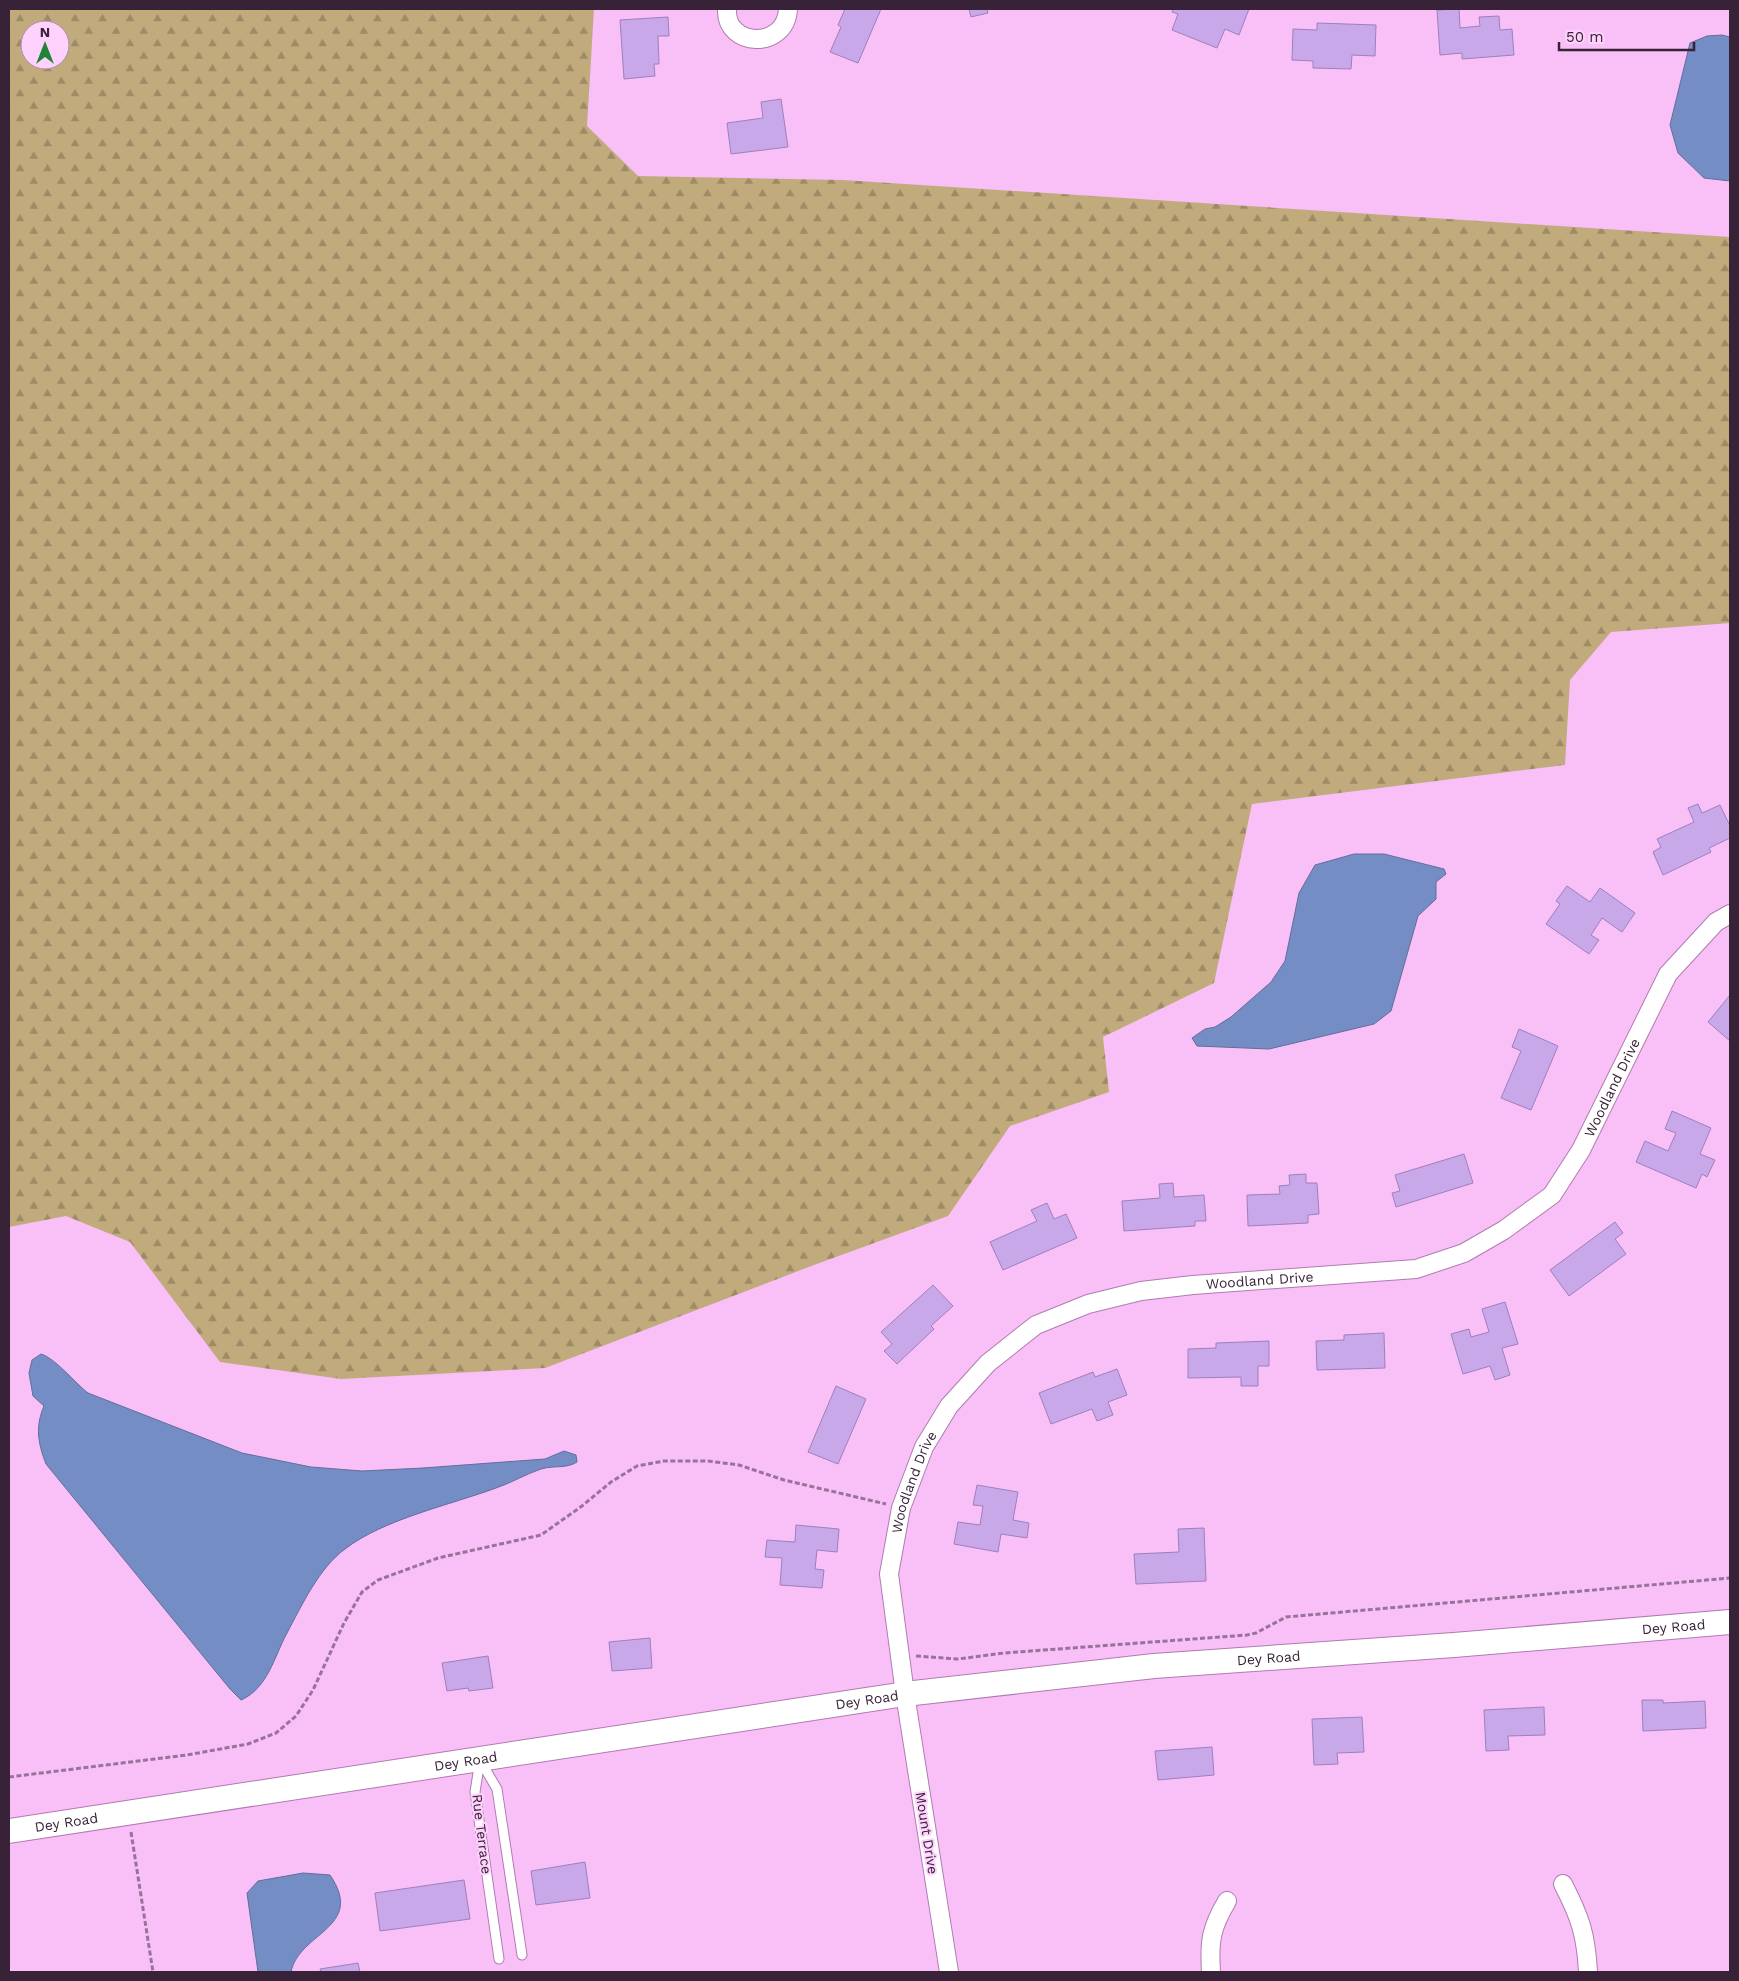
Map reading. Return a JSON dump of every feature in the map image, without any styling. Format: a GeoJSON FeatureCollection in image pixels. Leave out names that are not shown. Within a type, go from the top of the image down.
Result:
{"type":"FeatureCollection","features":[{"type":"Feature","properties":{"kind":"main road","name":"Dey Road"},"geometry":{"type":"LineString","coordinates":[[9,1831],[904,1694],[1154,1666],[1454,1645],[1730,1622]]}},
{"type":"Feature","properties":{"kind":"street"},"geometry":{"type":"LineString","coordinates":[[727,9],[732,25],[739,34],[756,40],[768,38],[778,32],[787,16],[788,9]]}},
{"type":"Feature","properties":{"kind":"street","name":"Woodland Drive"},"geometry":{"type":"LineString","coordinates":[[904,1694],[889,1574],[901,1508],[924,1447],[949,1406],[988,1363],[1036,1325],[1088,1304],[1141,1291],[1193,1285],[1416,1269],[1464,1253],[1504,1230],[1552,1194],[1581,1150],[1668,974],[1716,922],[1730,914]]}},
{"type":"Feature","properties":{"kind":"street","name":"Mount Drive"},"geometry":{"type":"LineString","coordinates":[[904,1694],[949,1972]]}},
{"type":"Feature","properties":{"kind":"street"},"geometry":{"type":"LineString","coordinates":[[1563,1884],[1579,1915],[1586,1942],[1588,1972]]}},
{"type":"Feature","properties":{"kind":"street"},"geometry":{"type":"LineString","coordinates":[[1211,1972],[1209,1953],[1213,1924],[1227,1902]]}},
{"type":"Feature","properties":{"kind":"lane","name":"Rue Terrace"},"geometry":{"type":"LineString","coordinates":[[480,1760],[497,1789],[522,1955]]}},
{"type":"Feature","properties":{"kind":"lane","name":"Rue Terrace"},"geometry":{"type":"LineString","coordinates":[[480,1760],[475,1792],[499,1959]]}},
{"type":"Feature","properties":{"kind":"path"},"geometry":{"type":"LineString","coordinates":[[9,1777],[187,1755],[248,1744],[276,1733],[296,1716],[313,1690],[348,1615],[362,1592],[378,1580],[438,1558],[541,1535],[582,1506],[611,1482],[637,1466],[664,1460],[708,1460],[901,1508]]}},
{"type":"Feature","properties":{"kind":"path"},"geometry":{"type":"LineString","coordinates":[[900,1655],[958,1659],[1004,1652],[1247,1634],[1256,1633],[1286,1617],[1730,1578]]}},
{"type":"Feature","properties":{"kind":"path"},"geometry":{"type":"LineString","coordinates":[[128,1814],[152,1972]]}},
{"type":"Feature","properties":{"kind":"green space"},"geometry":{"type":"Polygon","coordinates":[[[9,9],[594,9],[587,126],[638,176],[843,180],[1730,237],[1730,623],[1611,632],[1570,680],[1565,765],[1252,804],[1214,983],[1103,1037],[1109,1092],[1010,1126],[948,1216],[545,1368],[341,1379],[220,1362],[130,1242],[66,1216],[9,1227],[9,9]]]}},
{"type":"Feature","properties":{"kind":"water"},"geometry":{"type":"Polygon","coordinates":[[[1722,35],[1730,37],[1730,181],[1704,178],[1678,153],[1670,125],[1690,43],[1707,36],[1722,35]]]}},
{"type":"Feature","properties":{"kind":"water"},"geometry":{"type":"Polygon","coordinates":[[[1354,854],[1384,854],[1444,869],[1446,874],[1436,882],[1436,899],[1418,916],[1391,1011],[1374,1024],[1269,1049],[1197,1046],[1192,1038],[1205,1029],[1215,1027],[1231,1017],[1271,982],[1285,961],[1299,893],[1315,865],[1354,854]]]}},
{"type":"Feature","properties":{"kind":"water"},"geometry":{"type":"Polygon","coordinates":[[[41,1354],[59,1365],[88,1393],[242,1453],[311,1467],[362,1471],[423,1468],[545,1459],[564,1451],[576,1455],[577,1462],[541,1469],[496,1488],[398,1521],[361,1538],[345,1549],[327,1566],[305,1599],[264,1680],[250,1695],[241,1700],[46,1464],[39,1435],[39,1421],[44,1406],[33,1396],[29,1373],[32,1360],[41,1354]]]}},
{"type":"Feature","properties":{"kind":"water"},"geometry":{"type":"Polygon","coordinates":[[[303,1873],[330,1875],[339,1893],[340,1907],[336,1918],[296,1959],[291,1972],[258,1972],[247,1893],[258,1881],[303,1873]]]}},
{"type":"Feature","properties":{"kind":"building"},"geometry":{"type":"Polygon","coordinates":[[[845,9],[881,9],[858,63],[830,52],[841,27],[838,25],[845,9]]]}},
{"type":"Feature","properties":{"kind":"building"},"geometry":{"type":"Polygon","coordinates":[[[969,9],[987,9],[988,13],[971,17],[969,9]]]}},
{"type":"Feature","properties":{"kind":"building"},"geometry":{"type":"Polygon","coordinates":[[[1173,9],[1249,9],[1239,35],[1225,29],[1217,48],[1172,30],[1178,14],[1172,12],[1173,9]]]}},
{"type":"Feature","properties":{"kind":"building"},"geometry":{"type":"Polygon","coordinates":[[[1459,9],[1460,28],[1480,26],[1479,17],[1499,16],[1500,30],[1512,29],[1514,55],[1462,59],[1462,53],[1440,55],[1437,10],[1459,9]]]}},
{"type":"Feature","properties":{"kind":"building"},"geometry":{"type":"Polygon","coordinates":[[[668,17],[669,36],[658,36],[659,64],[654,64],[655,76],[624,79],[620,20],[668,17]]]}},
{"type":"Feature","properties":{"kind":"building"},"geometry":{"type":"Polygon","coordinates":[[[1317,23],[1376,25],[1375,56],[1352,55],[1351,69],[1313,68],[1313,61],[1292,60],[1293,29],[1317,30],[1317,23]]]}},
{"type":"Feature","properties":{"kind":"building"},"geometry":{"type":"Polygon","coordinates":[[[781,99],[788,147],[731,154],[727,123],[763,118],[761,102],[781,99]]]}},
{"type":"Feature","properties":{"kind":"building"},"geometry":{"type":"Polygon","coordinates":[[[1698,804],[1702,813],[1720,805],[1730,826],[1730,838],[1709,848],[1711,852],[1663,875],[1653,852],[1661,847],[1657,839],[1694,822],[1688,808],[1698,804]]]}},
{"type":"Feature","properties":{"kind":"building"},"geometry":{"type":"Polygon","coordinates":[[[1567,886],[1590,902],[1600,888],[1635,913],[1622,932],[1602,918],[1591,935],[1599,940],[1589,954],[1546,924],[1560,904],[1556,901],[1567,886]]]}},
{"type":"Feature","properties":{"kind":"building"},"geometry":{"type":"Polygon","coordinates":[[[1730,995],[1730,1041],[1708,1022],[1730,995]]]}},
{"type":"Feature","properties":{"kind":"building"},"geometry":{"type":"Polygon","coordinates":[[[1519,1029],[1558,1046],[1531,1110],[1501,1098],[1521,1051],[1512,1047],[1519,1029]]]}},
{"type":"Feature","properties":{"kind":"building"},"geometry":{"type":"Polygon","coordinates":[[[1672,1111],[1711,1128],[1700,1154],[1715,1160],[1707,1177],[1702,1174],[1696,1188],[1636,1162],[1645,1141],[1668,1151],[1676,1133],[1665,1129],[1672,1111]]]}},
{"type":"Feature","properties":{"kind":"building"},"geometry":{"type":"Polygon","coordinates":[[[1464,1154],[1473,1183],[1396,1207],[1392,1193],[1400,1191],[1395,1175],[1464,1154]]]}},
{"type":"Feature","properties":{"kind":"building"},"geometry":{"type":"Polygon","coordinates":[[[1306,1174],[1306,1183],[1317,1183],[1319,1214],[1308,1215],[1308,1223],[1248,1226],[1247,1195],[1280,1194],[1279,1186],[1290,1185],[1289,1175],[1306,1174]]]}},
{"type":"Feature","properties":{"kind":"building"},"geometry":{"type":"Polygon","coordinates":[[[1173,1183],[1174,1197],[1204,1195],[1206,1221],[1195,1221],[1195,1226],[1124,1231],[1122,1201],[1160,1198],[1159,1184],[1173,1183]]]}},
{"type":"Feature","properties":{"kind":"building"},"geometry":{"type":"Polygon","coordinates":[[[1047,1203],[1054,1219],[1066,1214],[1077,1238],[1003,1270],[990,1242],[1037,1221],[1031,1210],[1047,1203]]]}},
{"type":"Feature","properties":{"kind":"building"},"geometry":{"type":"Polygon","coordinates":[[[1615,1222],[1623,1233],[1615,1239],[1626,1254],[1569,1296],[1550,1270],[1615,1222]]]}},
{"type":"Feature","properties":{"kind":"building"},"geometry":{"type":"Polygon","coordinates":[[[933,1285],[953,1306],[931,1326],[934,1329],[897,1364],[884,1351],[892,1344],[881,1332],[933,1285]]]}},
{"type":"Feature","properties":{"kind":"building"},"geometry":{"type":"Polygon","coordinates":[[[1505,1302],[1518,1344],[1502,1348],[1510,1375],[1495,1380],[1490,1366],[1463,1374],[1451,1334],[1469,1329],[1471,1337],[1489,1332],[1482,1309],[1505,1302]]]}},
{"type":"Feature","properties":{"kind":"building"},"geometry":{"type":"Polygon","coordinates":[[[1384,1333],[1385,1368],[1317,1370],[1316,1341],[1344,1340],[1344,1335],[1384,1333]]]}},
{"type":"Feature","properties":{"kind":"building"},"geometry":{"type":"Polygon","coordinates":[[[1269,1341],[1269,1366],[1258,1366],[1258,1386],[1241,1386],[1241,1377],[1188,1378],[1188,1349],[1216,1348],[1216,1343],[1269,1341]]]}},
{"type":"Feature","properties":{"kind":"building"},"geometry":{"type":"Polygon","coordinates":[[[1117,1369],[1127,1395],[1108,1402],[1113,1415],[1097,1421],[1092,1409],[1051,1424],[1039,1393],[1093,1372],[1095,1377],[1117,1369]]]}},
{"type":"Feature","properties":{"kind":"building"},"geometry":{"type":"Polygon","coordinates":[[[836,1386],[866,1399],[838,1464],[808,1452],[836,1386]]]}},
{"type":"Feature","properties":{"kind":"building"},"geometry":{"type":"Polygon","coordinates":[[[977,1485],[1018,1492],[1013,1520],[1029,1523],[1027,1538],[1001,1534],[998,1552],[954,1544],[958,1522],[980,1525],[983,1506],[973,1505],[977,1485]]]}},
{"type":"Feature","properties":{"kind":"building"},"geometry":{"type":"Polygon","coordinates":[[[796,1525],[839,1529],[837,1552],[817,1550],[815,1569],[824,1570],[822,1588],[780,1585],[782,1558],[765,1557],[767,1540],[795,1542],[796,1525]]]}},
{"type":"Feature","properties":{"kind":"building"},"geometry":{"type":"Polygon","coordinates":[[[1204,1528],[1206,1581],[1136,1584],[1134,1554],[1179,1552],[1178,1529],[1204,1528]]]}},
{"type":"Feature","properties":{"kind":"building"},"geometry":{"type":"Polygon","coordinates":[[[650,1638],[652,1668],[612,1671],[609,1642],[650,1638]]]}},
{"type":"Feature","properties":{"kind":"building"},"geometry":{"type":"Polygon","coordinates":[[[488,1656],[493,1688],[469,1691],[468,1688],[447,1691],[442,1663],[488,1656]]]}},
{"type":"Feature","properties":{"kind":"building"},"geometry":{"type":"Polygon","coordinates":[[[1642,1700],[1663,1700],[1663,1703],[1705,1701],[1706,1728],[1643,1731],[1642,1700]]]}},
{"type":"Feature","properties":{"kind":"building"},"geometry":{"type":"Polygon","coordinates":[[[1544,1707],[1545,1735],[1508,1736],[1509,1750],[1486,1751],[1484,1710],[1544,1707]]]}},
{"type":"Feature","properties":{"kind":"building"},"geometry":{"type":"Polygon","coordinates":[[[1362,1717],[1364,1752],[1337,1753],[1338,1764],[1314,1765],[1312,1719],[1362,1717]]]}},
{"type":"Feature","properties":{"kind":"building"},"geometry":{"type":"Polygon","coordinates":[[[1212,1747],[1214,1775],[1158,1780],[1155,1751],[1212,1747]]]}},
{"type":"Feature","properties":{"kind":"building"},"geometry":{"type":"Polygon","coordinates":[[[585,1862],[590,1898],[536,1905],[531,1871],[585,1862]]]}},
{"type":"Feature","properties":{"kind":"building"},"geometry":{"type":"Polygon","coordinates":[[[464,1880],[470,1919],[380,1931],[375,1893],[464,1880]]]}},
{"type":"Feature","properties":{"kind":"building"},"geometry":{"type":"Polygon","coordinates":[[[358,1963],[360,1972],[321,1972],[320,1969],[358,1963]]]}}]}
